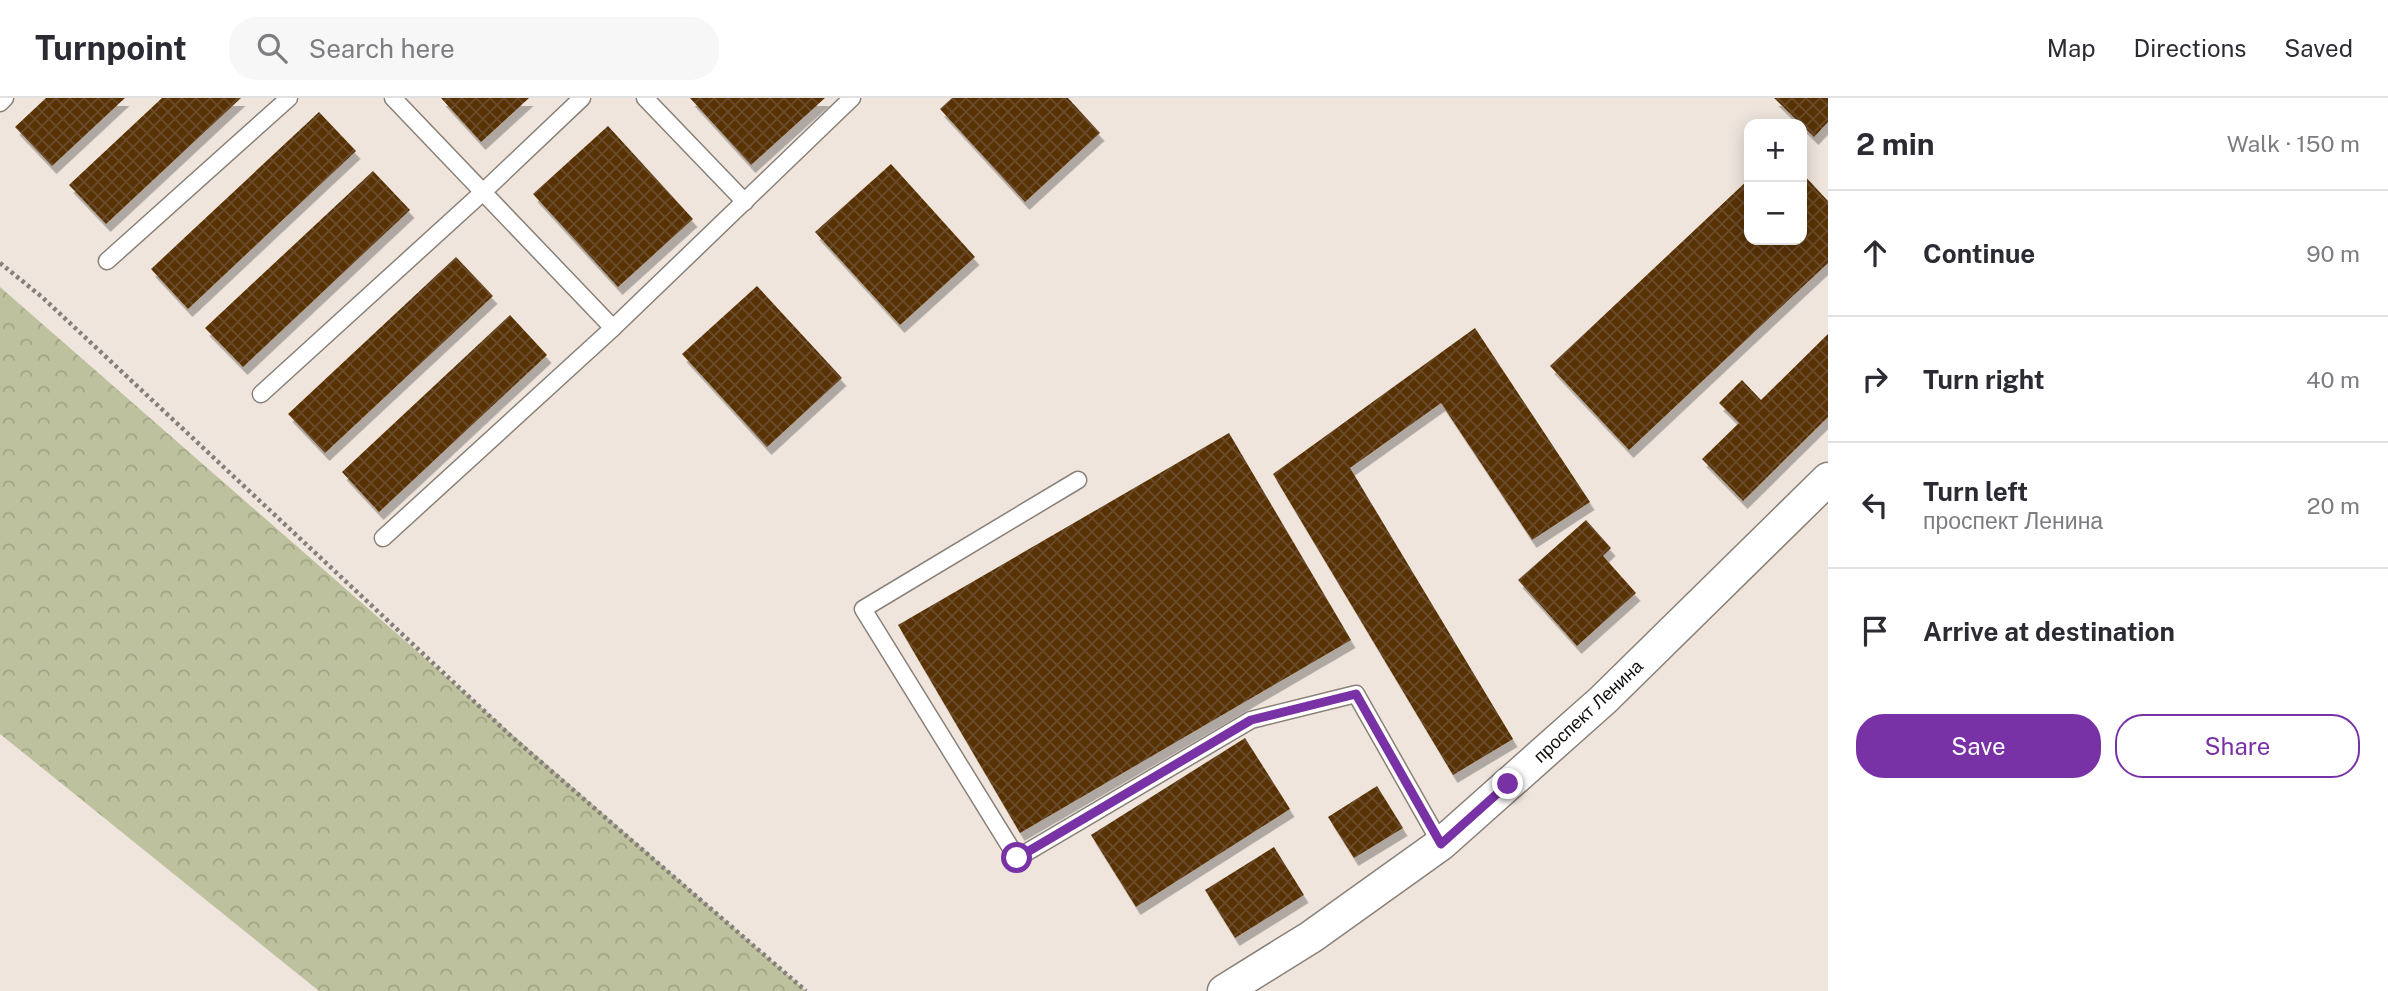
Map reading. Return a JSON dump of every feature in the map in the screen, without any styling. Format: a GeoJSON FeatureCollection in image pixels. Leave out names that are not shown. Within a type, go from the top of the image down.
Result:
{"type":"FeatureCollection","features":[{"type":"Feature","properties":{"kind":"street","name":"проспект Ленина"},"geometry":{"type":"LineString","coordinates":[[1224,991],[1311,937],[1441,844],[1603,700],[1828,479]]}},
{"type":"Feature","properties":{"kind":"lane"},"geometry":{"type":"LineString","coordinates":[[0,103],[5,98]]}},
{"type":"Feature","properties":{"kind":"lane"},"geometry":{"type":"LineString","coordinates":[[107,261],[289,98]]}},
{"type":"Feature","properties":{"kind":"lane"},"geometry":{"type":"LineString","coordinates":[[393,98],[613,328]]}},
{"type":"Feature","properties":{"kind":"lane"},"geometry":{"type":"LineString","coordinates":[[261,394],[582,98]]}},
{"type":"Feature","properties":{"kind":"lane"},"geometry":{"type":"LineString","coordinates":[[645,98],[745,202]]}},
{"type":"Feature","properties":{"kind":"lane"},"geometry":{"type":"LineString","coordinates":[[383,538],[613,328],[852,98]]}},
{"type":"Feature","properties":{"kind":"lane"},"geometry":{"type":"LineString","coordinates":[[1078,480],[863,609],[1017,858],[1251,720],[1356,694],[1441,844]]}},
{"type":"Feature","properties":{"kind":"path"},"geometry":{"type":"LineString","coordinates":[[0,263],[42,297],[512,737],[806,991]]}},
{"type":"Feature","properties":{"kind":"green space"},"geometry":{"type":"Polygon","coordinates":[[[0,287],[806,991],[319,991],[0,734],[0,287]]]}},
{"type":"Feature","properties":{"kind":"building"},"geometry":{"type":"Polygon","coordinates":[[[46,98],[125,98],[52,166],[15,127],[46,98]]]}},
{"type":"Feature","properties":{"kind":"building"},"geometry":{"type":"Polygon","coordinates":[[[162,98],[241,98],[106,224],[69,185],[162,98]]]}},
{"type":"Feature","properties":{"kind":"building"},"geometry":{"type":"Polygon","coordinates":[[[441,98],[529,98],[481,142],[441,98]]]}},
{"type":"Feature","properties":{"kind":"building"},"geometry":{"type":"Polygon","coordinates":[[[690,98],[825,98],[751,165],[690,98]]]}},
{"type":"Feature","properties":{"kind":"building"},"geometry":{"type":"Polygon","coordinates":[[[952,98],[1068,98],[1100,133],[1025,202],[940,109],[952,98]]]}},
{"type":"Feature","properties":{"kind":"building"},"geometry":{"type":"Polygon","coordinates":[[[1774,98],[1828,98],[1828,122],[1814,137],[1807,130],[1807,119],[1796,119],[1774,98]]]}},
{"type":"Feature","properties":{"kind":"building"},"geometry":{"type":"Polygon","coordinates":[[[319,112],[356,151],[188,309],[151,269],[319,112]]]}},
{"type":"Feature","properties":{"kind":"building"},"geometry":{"type":"Polygon","coordinates":[[[608,126],[693,219],[618,287],[533,194],[608,126]]]}},
{"type":"Feature","properties":{"kind":"building"},"geometry":{"type":"Polygon","coordinates":[[[891,164],[975,257],[900,325],[815,232],[891,164]]]}},
{"type":"Feature","properties":{"kind":"building"},"geometry":{"type":"Polygon","coordinates":[[[373,171],[410,210],[243,367],[205,328],[373,171]]]}},
{"type":"Feature","properties":{"kind":"building"},"geometry":{"type":"Polygon","coordinates":[[[1807,178],[1828,201],[1828,263],[1629,450],[1550,366],[1744,184],[1744,245],[1807,245],[1807,178]]]}},
{"type":"Feature","properties":{"kind":"building"},"geometry":{"type":"Polygon","coordinates":[[[456,257],[493,296],[325,453],[288,414],[456,257]]]}},
{"type":"Feature","properties":{"kind":"building"},"geometry":{"type":"Polygon","coordinates":[[[757,286],[842,378],[767,447],[682,354],[757,286]]]}},
{"type":"Feature","properties":{"kind":"building"},"geometry":{"type":"Polygon","coordinates":[[[510,315],[547,355],[379,512],[342,472],[510,315]]]}},
{"type":"Feature","properties":{"kind":"building"},"geometry":{"type":"Polygon","coordinates":[[[1475,328],[1590,502],[1532,540],[1441,403],[1350,468],[1513,739],[1453,775],[1273,474],[1475,328]]]}},
{"type":"Feature","properties":{"kind":"building"},"geometry":{"type":"Polygon","coordinates":[[[1828,334],[1828,417],[1743,501],[1702,459],[1739,423],[1719,403],[1742,380],[1761,400],[1828,334]]]}},
{"type":"Feature","properties":{"kind":"building"},"geometry":{"type":"Polygon","coordinates":[[[1229,433],[1351,640],[1020,833],[898,625],[1229,433]]]}},
{"type":"Feature","properties":{"kind":"building"},"geometry":{"type":"Polygon","coordinates":[[[1586,520],[1611,548],[1603,556],[1636,593],[1577,646],[1518,580],[1586,520]]]}},
{"type":"Feature","properties":{"kind":"building"},"geometry":{"type":"Polygon","coordinates":[[[1245,738],[1290,809],[1136,907],[1091,835],[1245,738]]]}},
{"type":"Feature","properties":{"kind":"building"},"geometry":{"type":"Polygon","coordinates":[[[1377,786],[1403,828],[1354,858],[1328,817],[1377,786]]]}},
{"type":"Feature","properties":{"kind":"building"},"geometry":{"type":"Polygon","coordinates":[[[1274,847],[1304,895],[1235,938],[1205,890],[1274,847]]]}},
{"type":"Feature","properties":{"kind":"route"},"geometry":{"type":"LineString","coordinates":[[1017,858],[1251,720],[1356,694],[1441,844],[1508,784]]}}]}
